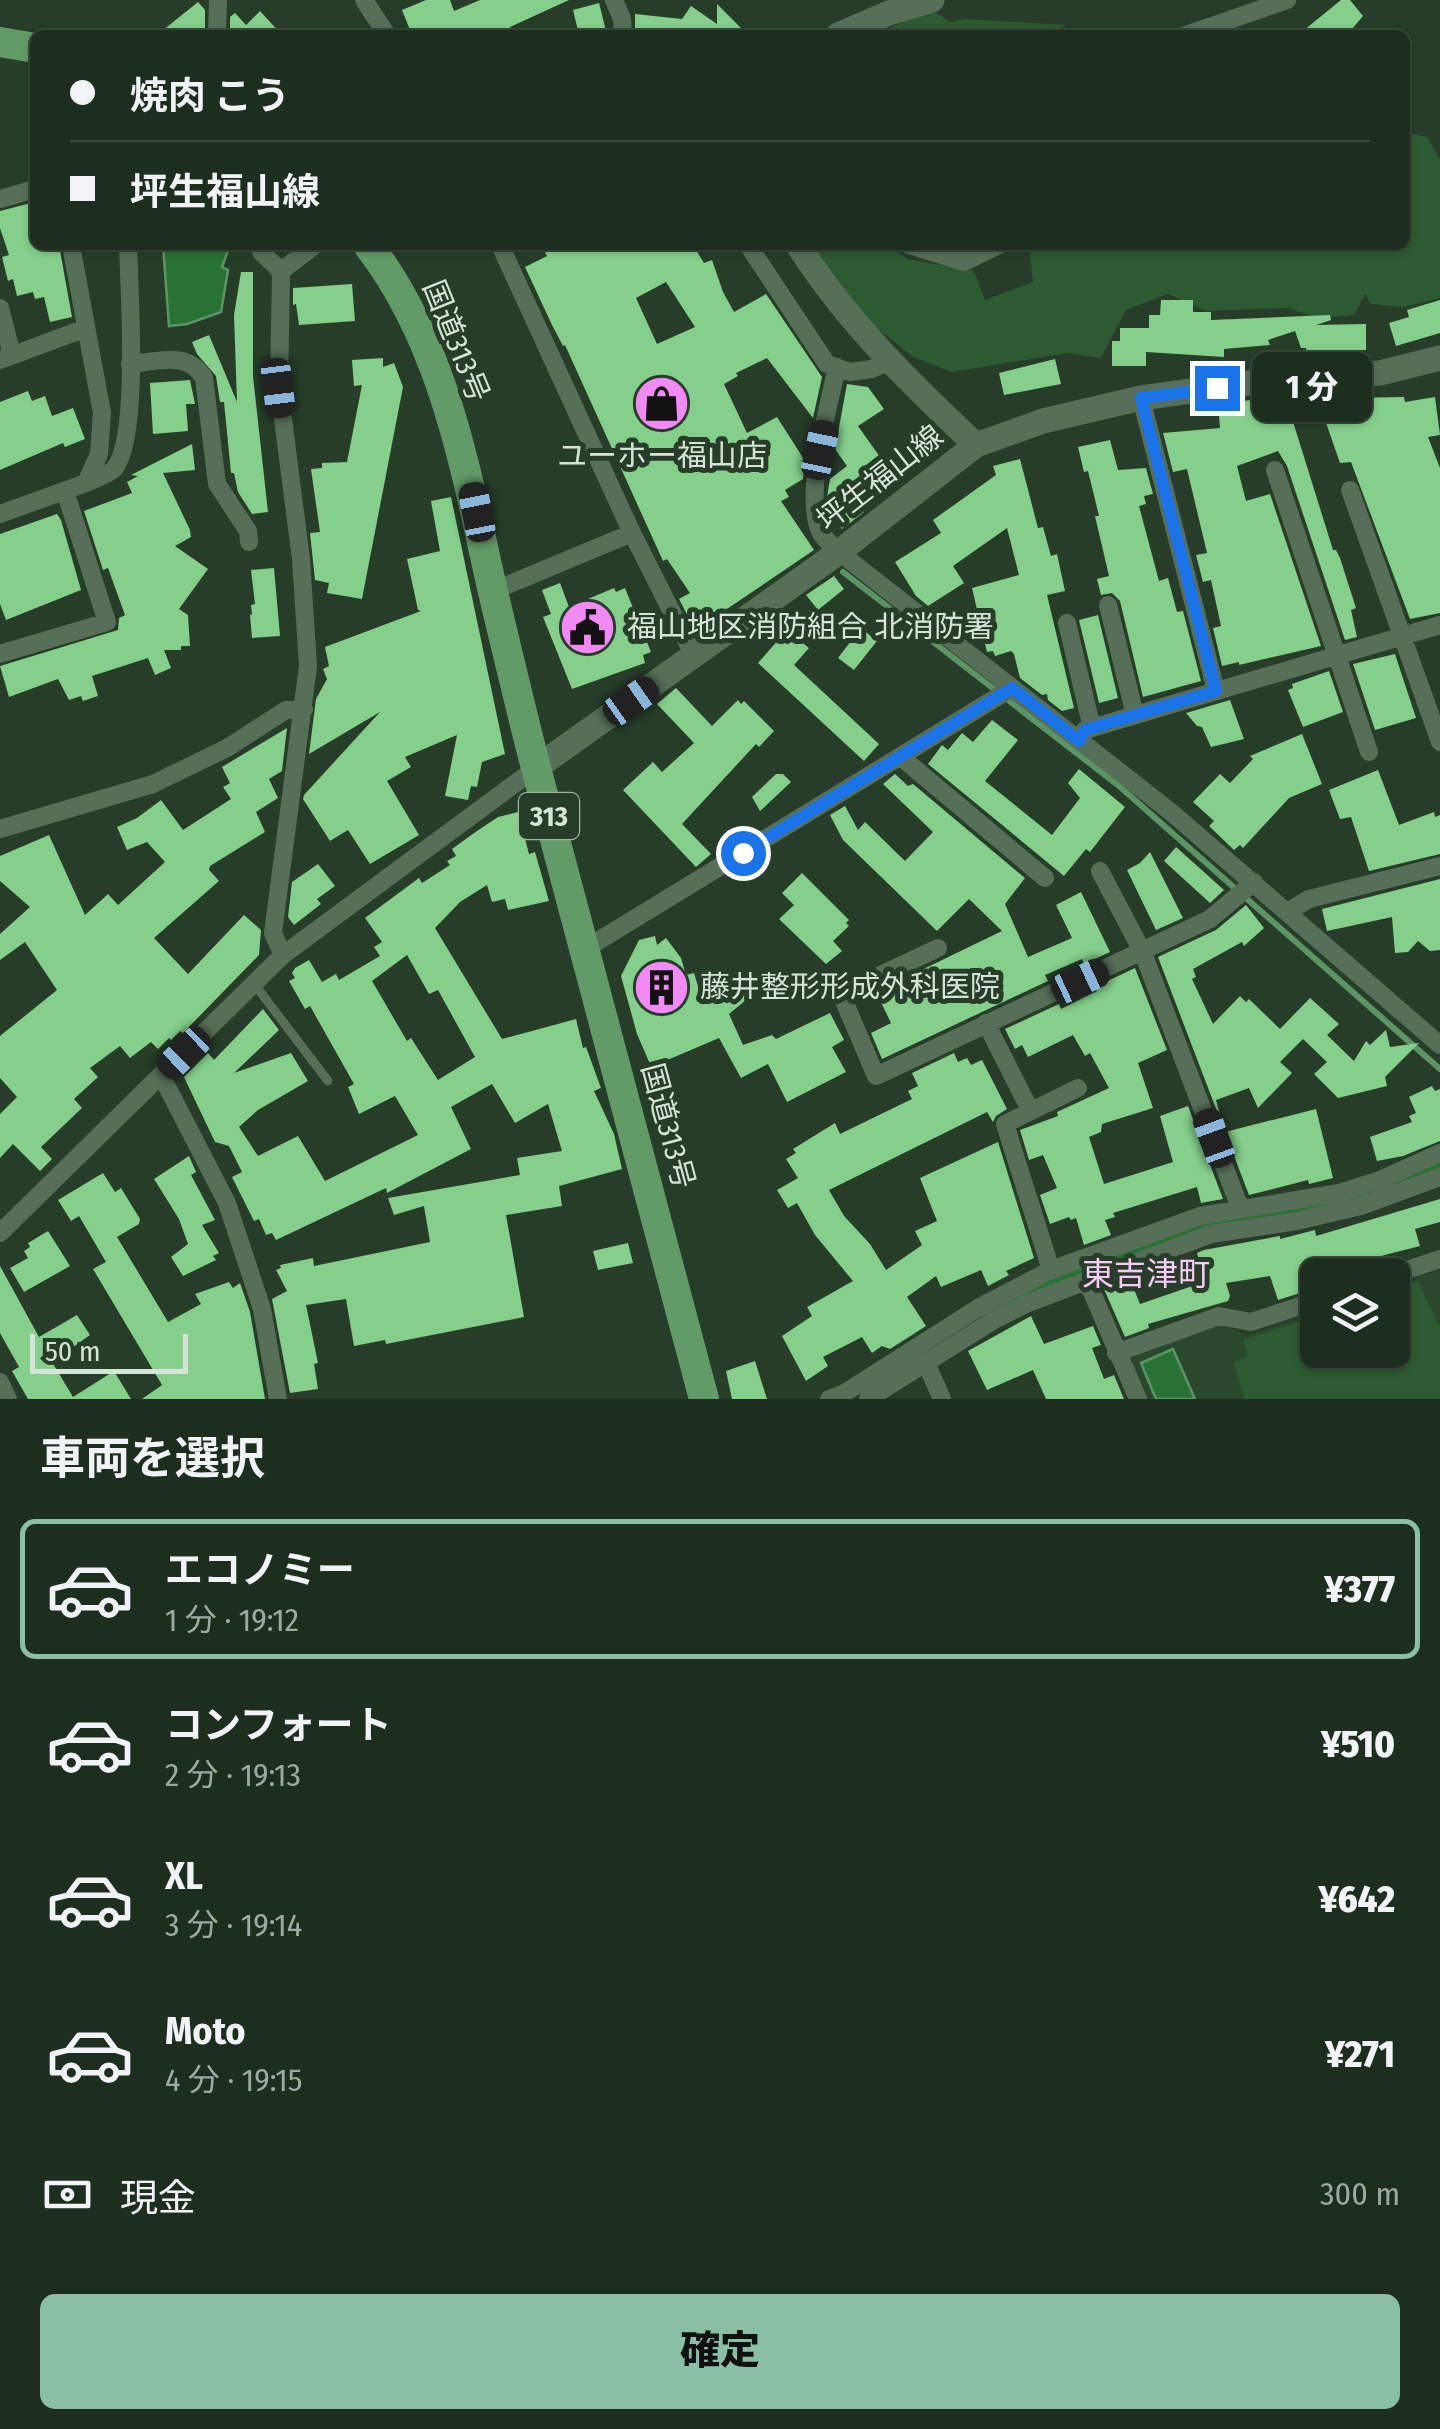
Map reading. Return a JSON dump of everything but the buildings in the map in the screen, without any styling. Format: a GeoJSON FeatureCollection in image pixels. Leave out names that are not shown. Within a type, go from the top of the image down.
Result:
{"type":"FeatureCollection","features":[{"type":"Feature","properties":{"kind":"highway"},"geometry":{"type":"LineString","coordinates":[[0,42],[30,47]]}},
{"type":"Feature","properties":{"kind":"highway","name":"国道313号"},"geometry":{"type":"LineString","coordinates":[[372,250],[399,289],[437,376],[471,482],[536,768],[704,1399]]}},
{"type":"Feature","properties":{"kind":"main road"},"geometry":{"type":"LineString","coordinates":[[850,30],[932,0]]}},
{"type":"Feature","properties":{"kind":"main road"},"geometry":{"type":"LineString","coordinates":[[801,250],[822,283],[888,362],[976,445]]}},
{"type":"Feature","properties":{"kind":"main road","name":"坪生福山線"},"geometry":{"type":"LineString","coordinates":[[536,768],[839,552],[976,445],[1043,422],[1141,398],[1255,382],[1380,373],[1440,358]]}},
{"type":"Feature","properties":{"kind":"street"},"geometry":{"type":"LineString","coordinates":[[217,30],[218,0]]}},
{"type":"Feature","properties":{"kind":"street"},"geometry":{"type":"LineString","coordinates":[[364,0],[384,30]]}},
{"type":"Feature","properties":{"kind":"street"},"geometry":{"type":"LineString","coordinates":[[614,0],[622,30]]}},
{"type":"Feature","properties":{"kind":"street"},"geometry":{"type":"LineString","coordinates":[[1200,30],[1287,0]]}},
{"type":"Feature","properties":{"kind":"street"},"geometry":{"type":"LineString","coordinates":[[0,199],[30,190]]}},
{"type":"Feature","properties":{"kind":"street"},"geometry":{"type":"LineString","coordinates":[[72,250],[102,413],[98,454],[86,483]]}},
{"type":"Feature","properties":{"kind":"street"},"geometry":{"type":"LineString","coordinates":[[0,514],[114,469],[123,447],[130,408],[128,250]]}},
{"type":"Feature","properties":{"kind":"street"},"geometry":{"type":"LineString","coordinates":[[260,250],[280,271],[278,388],[301,560],[308,666],[273,933],[283,955]]}},
{"type":"Feature","properties":{"kind":"street"},"geometry":{"type":"LineString","coordinates":[[280,271],[308,250]]}},
{"type":"Feature","properties":{"kind":"street"},"geometry":{"type":"LineString","coordinates":[[502,250],[632,533],[694,656]]}},
{"type":"Feature","properties":{"kind":"street"},"geometry":{"type":"LineString","coordinates":[[751,250],[827,364],[861,370],[888,362]]}},
{"type":"Feature","properties":{"kind":"street"},"geometry":{"type":"LineString","coordinates":[[926,250],[964,262],[989,250]]}},
{"type":"Feature","properties":{"kind":"street"},"geometry":{"type":"LineString","coordinates":[[0,308],[6,357],[86,328]]}},
{"type":"Feature","properties":{"kind":"street"},"geometry":{"type":"LineString","coordinates":[[130,364],[186,360],[196,366],[204,378],[217,484],[248,531],[249,542]]}},
{"type":"Feature","properties":{"kind":"street"},"geometry":{"type":"LineString","coordinates":[[837,367],[820,450],[815,506],[820,532],[839,552],[1011,689],[1086,734],[1252,884],[1289,911],[1440,1045]]}},
{"type":"Feature","properties":{"kind":"street"},"geometry":{"type":"LineString","coordinates":[[1141,398],[1216,691]]}},
{"type":"Feature","properties":{"kind":"street"},"geometry":{"type":"LineString","coordinates":[[1275,470],[1370,752]]}},
{"type":"Feature","properties":{"kind":"street"},"geometry":{"type":"LineString","coordinates":[[0,654],[107,622],[65,490]]}},
{"type":"Feature","properties":{"kind":"street"},"geometry":{"type":"LineString","coordinates":[[1350,490],[1440,742]]}},
{"type":"Feature","properties":{"kind":"street"},"geometry":{"type":"LineString","coordinates":[[493,591],[632,533]]}},
{"type":"Feature","properties":{"kind":"street"},"geometry":{"type":"LineString","coordinates":[[1108,605],[1135,715]]}},
{"type":"Feature","properties":{"kind":"street"},"geometry":{"type":"LineString","coordinates":[[1068,622],[1086,734]]}},
{"type":"Feature","properties":{"kind":"street"},"geometry":{"type":"LineString","coordinates":[[1086,734],[1135,715],[1440,626]]}},
{"type":"Feature","properties":{"kind":"street"},"geometry":{"type":"LineString","coordinates":[[585,949],[1011,689]]}},
{"type":"Feature","properties":{"kind":"street"},"geometry":{"type":"LineString","coordinates":[[0,828],[154,784],[228,748],[286,710],[304,708]]}},
{"type":"Feature","properties":{"kind":"street"},"geometry":{"type":"LineString","coordinates":[[900,757],[1045,878]]}},
{"type":"Feature","properties":{"kind":"street"},"geometry":{"type":"LineString","coordinates":[[0,1233],[283,955],[536,768]]}},
{"type":"Feature","properties":{"kind":"street"},"geometry":{"type":"LineString","coordinates":[[1289,911],[1308,900],[1440,866]]}},
{"type":"Feature","properties":{"kind":"street"},"geometry":{"type":"LineString","coordinates":[[1100,870],[1143,952],[1240,1208]]}},
{"type":"Feature","properties":{"kind":"street"},"geometry":{"type":"LineString","coordinates":[[938,948],[841,994],[876,1076],[1210,919],[1252,884]]}},
{"type":"Feature","properties":{"kind":"street"},"geometry":{"type":"LineString","coordinates":[[986,1023],[1030,1110]]}},
{"type":"Feature","properties":{"kind":"street"},"geometry":{"type":"LineString","coordinates":[[160,1075],[227,1203],[244,1248],[262,1309],[278,1399]]}},
{"type":"Feature","properties":{"kind":"street"},"geometry":{"type":"LineString","coordinates":[[1051,1270],[1005,1124],[1078,1088]]}},
{"type":"Feature","properties":{"kind":"street"},"geometry":{"type":"LineString","coordinates":[[829,1399],[843,1394],[978,1308],[1051,1270],[1200,1216],[1339,1193],[1380,1180],[1440,1153]]}},
{"type":"Feature","properties":{"kind":"street"},"geometry":{"type":"LineString","coordinates":[[868,1399],[994,1320],[1087,1281],[1211,1234],[1361,1206],[1440,1177]]}},
{"type":"Feature","properties":{"kind":"street"},"geometry":{"type":"LineString","coordinates":[[1410,1269],[1440,1259]]}},
{"type":"Feature","properties":{"kind":"street"},"geometry":{"type":"LineString","coordinates":[[1087,1281],[1138,1399]]}},
{"type":"Feature","properties":{"kind":"street"},"geometry":{"type":"LineString","coordinates":[[1116,1353],[1219,1316],[1251,1322],[1300,1306]]}},
{"type":"Feature","properties":{"kind":"street"},"geometry":{"type":"LineString","coordinates":[[926,1363],[942,1399]]}},
{"type":"Feature","properties":{"kind":"street"},"geometry":{"type":"LineString","coordinates":[[0,1382],[8,1399]]}},
{"type":"Feature","properties":{"kind":"lane"},"geometry":{"type":"LineString","coordinates":[[255,984],[328,1081]]}},
{"type":"Feature","properties":{"kind":"shaded area"},"geometry":{"type":"Polygon","coordinates":[[[931,9],[950,22],[964,19],[1067,25],[1053,30],[886,30],[931,9]]]}},
{"type":"Feature","properties":{"kind":"shaded area"},"geometry":{"type":"Polygon","coordinates":[[[1410,133],[1427,137],[1440,160],[1440,298],[1404,307],[1371,304],[1365,294],[1354,315],[1317,318],[1288,308],[1206,311],[1168,294],[1126,310],[1101,358],[1067,353],[952,372],[913,357],[861,315],[816,250],[895,250],[907,259],[974,271],[985,300],[1033,282],[1030,250],[1410,250],[1410,133]]]}},
{"type":"Feature","properties":{"kind":"shaded area"},"geometry":{"type":"Polygon","coordinates":[[[163,250],[228,250],[222,267],[228,270],[221,312],[169,326],[163,250]]]}},
{"type":"Feature","properties":{"kind":"shaded area"},"geometry":{"type":"Polygon","coordinates":[[[1440,1270],[1440,1399],[1146,1399],[1128,1355],[1218,1321],[1246,1336],[1300,1318],[1300,1368],[1410,1368],[1410,1280],[1440,1270]]]}},
{"type":"Feature","properties":{"kind":"shaded area"},"geometry":{"type":"Polygon","coordinates":[[[1418,1281],[1440,1328],[1440,1399],[1245,1399],[1233,1362],[1248,1357],[1243,1340],[1300,1321],[1300,1368],[1410,1368],[1410,1284],[1418,1281]]]}},
{"type":"Feature","properties":{"kind":"shaded area"},"geometry":{"type":"Polygon","coordinates":[[[1173,1349],[1195,1399],[1156,1399],[1141,1363],[1173,1349]]]}},
{"type":"Feature","properties":{"kind":"waterway"},"geometry":{"type":"LineString","coordinates":[[843,572],[1119,786],[1440,1069]]}},
{"type":"Feature","properties":{"kind":"waterway"},"geometry":{"type":"LineString","coordinates":[[1008,1304],[1058,1280],[1215,1223],[1368,1195],[1440,1167]]}},
{"type":"Feature","properties":{"kind":"place","name":"ユーホー福山店"},"geometry":{"type":"Point","coordinates":[662,403]}},
{"type":"Feature","properties":{"kind":"place","name":"福山地区消防組合 北消防署"},"geometry":{"type":"Point","coordinates":[588,627]}},
{"type":"Feature","properties":{"kind":"place","name":"藤井整形形成外科医院"},"geometry":{"type":"Point","coordinates":[661,987]}},
{"type":"Feature","properties":{"kind":"district","name":"東吉津町"},"geometry":{"type":"Point","coordinates":[1146,1274]}},
{"type":"Feature","properties":{"kind":"route"},"geometry":{"type":"LineString","coordinates":[[743,853],[1012,688],[1079,741],[1085,730],[1216,691],[1141,398],[1217,388]]}}]}
